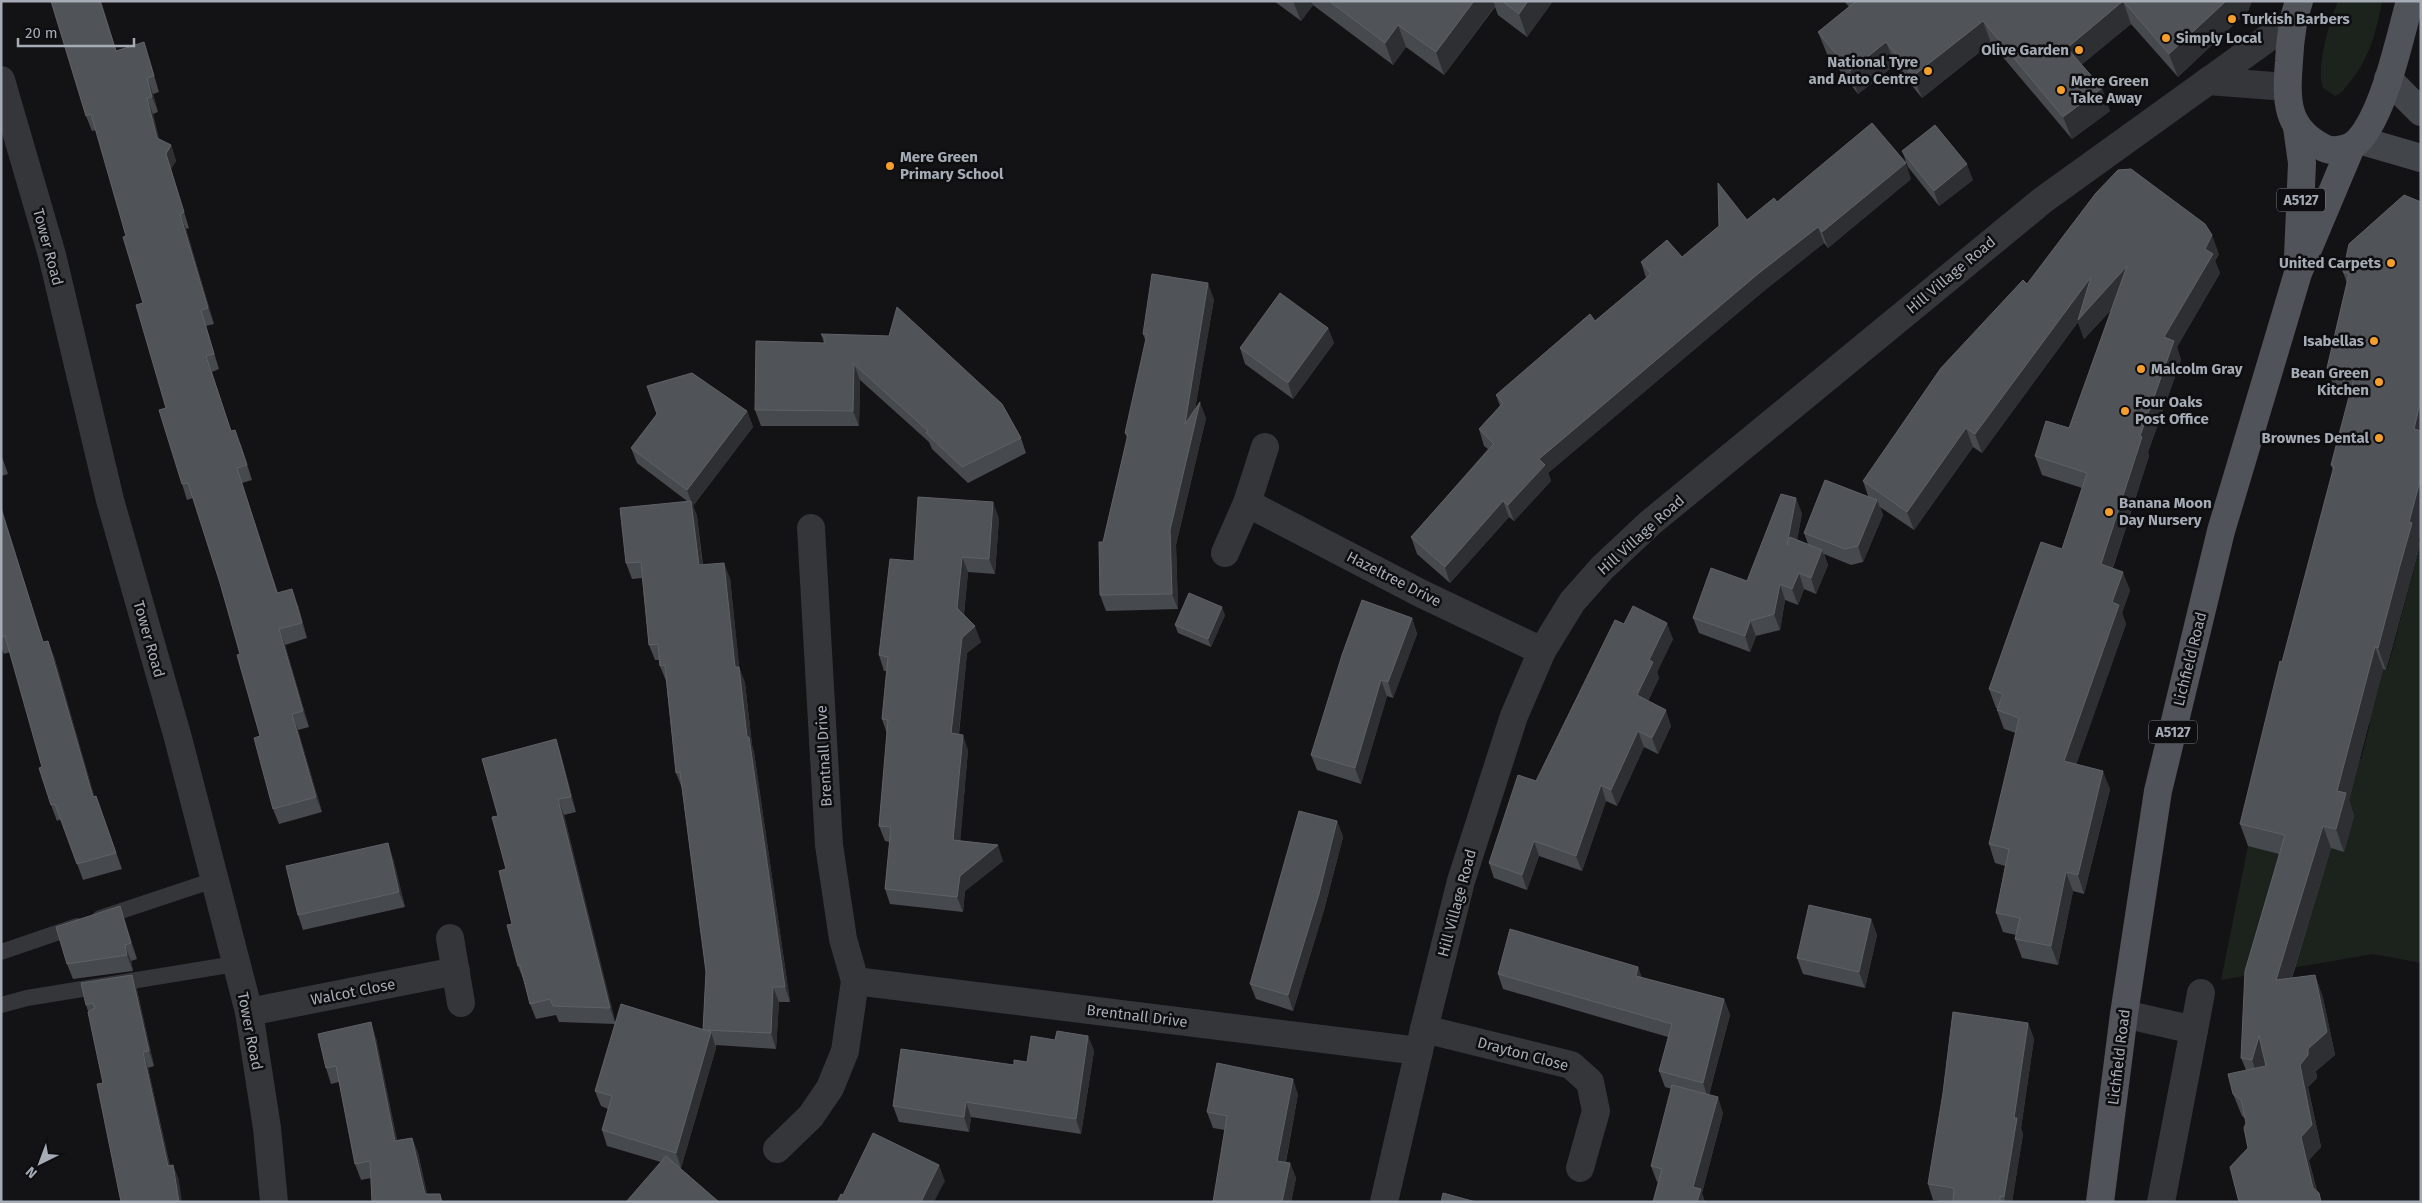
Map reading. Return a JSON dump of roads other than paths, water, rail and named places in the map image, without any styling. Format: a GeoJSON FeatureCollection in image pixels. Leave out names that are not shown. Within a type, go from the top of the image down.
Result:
{"type":"FeatureCollection","features":[{"type":"Feature","properties":{"kind":"main road","name":"Lichfield Road"},"geometry":{"type":"LineString","coordinates":[[2100,1202],[2124,1014],[2160,782],[2221,531],[2298,273],[2355,144],[2376,110],[2388,79],[2410,1]]}},
{"type":"Feature","properties":{"kind":"main road"},"geometry":{"type":"LineString","coordinates":[[2295,12],[2287,88],[2288,107],[2297,127],[2311,142],[2330,151],[2355,144],[2421,158]]}},
{"type":"Feature","properties":{"kind":"main road"},"geometry":{"type":"LineString","coordinates":[[2388,79],[2421,112]]}},
{"type":"Feature","properties":{"kind":"main road","name":"Lichfield Road"},"geometry":{"type":"LineString","coordinates":[[2297,127],[2302,163],[2298,273]]}},
{"type":"Feature","properties":{"kind":"street","name":"Hill Village Road"},"geometry":{"type":"LineString","coordinates":[[1384,1202],[1461,881],[1514,716],[1542,651],[1572,602],[1602,568],[1650,523],[2043,200],[2268,38],[2295,12]]}},
{"type":"Feature","properties":{"kind":"street","name":"Tower Road"},"geometry":{"type":"LineString","coordinates":[[1,80],[52,255],[110,500],[178,738],[235,964],[249,1012],[266,1128],[274,1202]]}},
{"type":"Feature","properties":{"kind":"street"},"geometry":{"type":"LineString","coordinates":[[2208,81],[2287,88]]}},
{"type":"Feature","properties":{"kind":"street"},"geometry":{"type":"LineString","coordinates":[[1225,553],[1247,503],[1265,447]]}},
{"type":"Feature","properties":{"kind":"street","name":"Hazeltree Drive"},"geometry":{"type":"LineString","coordinates":[[1247,503],[1422,594],[1542,651]]}},
{"type":"Feature","properties":{"kind":"street","name":"Brentnall Drive"},"geometry":{"type":"LineString","coordinates":[[777,1149],[811,1116],[830,1088],[845,1050],[855,981],[843,939],[829,845],[811,528]]}},
{"type":"Feature","properties":{"kind":"street"},"geometry":{"type":"LineString","coordinates":[[450,938],[461,1003]]}},
{"type":"Feature","properties":{"kind":"street","name":"Walcot Close"},"geometry":{"type":"LineString","coordinates":[[249,1012],[456,972]]}},
{"type":"Feature","properties":{"kind":"street","name":"Brentnall Drive"},"geometry":{"type":"LineString","coordinates":[[855,981],[1422,1040]]}},
{"type":"Feature","properties":{"kind":"street"},"geometry":{"type":"LineString","coordinates":[[2160,1202],[2201,993]]}},
{"type":"Feature","properties":{"kind":"street"},"geometry":{"type":"LineString","coordinates":[[2124,1014],[2194,1030]]}},
{"type":"Feature","properties":{"kind":"street","name":"Drayton Close"},"geometry":{"type":"LineString","coordinates":[[1422,1040],[1572,1064],[1590,1082],[1596,1111],[1580,1168]]}},
{"type":"Feature","properties":{"kind":"lane"},"geometry":{"type":"LineString","coordinates":[[1,952],[214,880]]}},
{"type":"Feature","properties":{"kind":"lane"},"geometry":{"type":"LineString","coordinates":[[1,1004],[27,998],[235,964]]}},
{"type":"Feature","properties":{"kind":"place","name":"Turkish Barbers"},"geometry":{"type":"Point","coordinates":[2232,19]}},
{"type":"Feature","properties":{"kind":"place","name":"Simply Local"},"geometry":{"type":"Point","coordinates":[2166,38]}},
{"type":"Feature","properties":{"kind":"place","name":"Olive Garden"},"geometry":{"type":"Point","coordinates":[2079,50]}},
{"type":"Feature","properties":{"kind":"place","name":"National Tyre and Auto Centre"},"geometry":{"type":"Point","coordinates":[1928,71]}},
{"type":"Feature","properties":{"kind":"place","name":"Mere Green Take Away"},"geometry":{"type":"Point","coordinates":[2061,90]}},
{"type":"Feature","properties":{"kind":"place","name":"Mere Green Primary School"},"geometry":{"type":"Point","coordinates":[890,166]}},
{"type":"Feature","properties":{"kind":"place","name":"United Carpets"},"geometry":{"type":"Point","coordinates":[2391,263]}},
{"type":"Feature","properties":{"kind":"place","name":"Isabellas"},"geometry":{"type":"Point","coordinates":[2374,341]}},
{"type":"Feature","properties":{"kind":"place","name":"Malcolm Gray"},"geometry":{"type":"Point","coordinates":[2141,369]}},
{"type":"Feature","properties":{"kind":"place","name":"Bean Green Kitchen"},"geometry":{"type":"Point","coordinates":[2379,382]}},
{"type":"Feature","properties":{"kind":"place","name":"Four Oaks Post Office"},"geometry":{"type":"Point","coordinates":[2125,411]}},
{"type":"Feature","properties":{"kind":"place","name":"Brownes Dental"},"geometry":{"type":"Point","coordinates":[2379,438]}},
{"type":"Feature","properties":{"kind":"place","name":"Banana Moon Day Nursery"},"geometry":{"type":"Point","coordinates":[2109,512]}}]}
